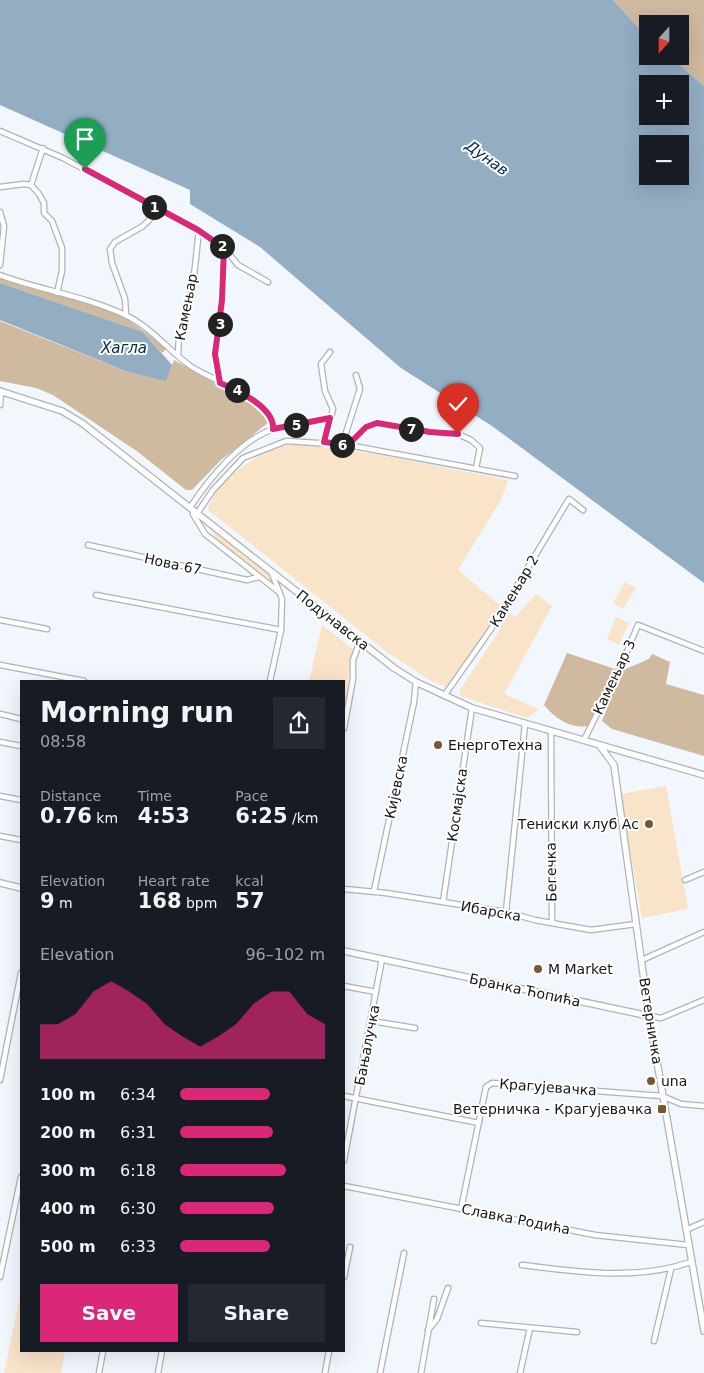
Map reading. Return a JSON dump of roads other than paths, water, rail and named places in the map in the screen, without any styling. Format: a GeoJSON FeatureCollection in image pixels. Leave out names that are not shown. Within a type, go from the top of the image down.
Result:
{"type":"FeatureCollection","features":[{"type":"Feature","properties":{"kind":"street"},"geometry":{"type":"LineString","coordinates":[[0,131],[43,148],[198,230],[224,248],[238,265],[268,282]]}},
{"type":"Feature","properties":{"kind":"street"},"geometry":{"type":"LineString","coordinates":[[32,186],[43,148]]}},
{"type":"Feature","properties":{"kind":"street"},"geometry":{"type":"LineString","coordinates":[[0,186],[24,184],[32,186],[44,203],[44,213],[52,222],[62,248],[62,271],[57,293]]}},
{"type":"Feature","properties":{"kind":"street"},"geometry":{"type":"LineString","coordinates":[[126,315],[125,299],[110,250],[115,242],[143,226],[159,210]]}},
{"type":"Feature","properties":{"kind":"street"},"geometry":{"type":"LineString","coordinates":[[0,212],[4,226],[0,265]]}},
{"type":"Feature","properties":{"kind":"street","name":"Камењар"},"geometry":{"type":"LineString","coordinates":[[178,355],[179,336],[193,285],[198,230]]}},
{"type":"Feature","properties":{"kind":"street"},"geometry":{"type":"LineString","coordinates":[[220,383],[215,354],[222,300],[224,248]]}},
{"type":"Feature","properties":{"kind":"street"},"geometry":{"type":"LineString","coordinates":[[0,275],[104,306],[126,315],[155,334],[200,372],[234,388],[257,404],[270,416],[273,429]]}},
{"type":"Feature","properties":{"kind":"street"},"geometry":{"type":"LineString","coordinates":[[324,442],[333,409],[324,391],[322,367],[330,352]]}},
{"type":"Feature","properties":{"kind":"street"},"geometry":{"type":"LineString","coordinates":[[345,445],[360,389],[356,375]]}},
{"type":"Feature","properties":{"kind":"street"},"geometry":{"type":"LineString","coordinates":[[0,403],[1,391]]}},
{"type":"Feature","properties":{"kind":"street","name":"Подунавска"},"geometry":{"type":"LineString","coordinates":[[1,391],[62,411],[82,423],[360,641],[416,682],[472,708],[704,775]]}},
{"type":"Feature","properties":{"kind":"street"},"geometry":{"type":"LineString","coordinates":[[279,592],[205,534],[193,514],[194,509],[210,478],[221,466],[257,437],[273,429],[330,418]]}},
{"type":"Feature","properties":{"kind":"street"},"geometry":{"type":"LineString","coordinates":[[345,445],[366,427],[377,423],[430,432],[452,433],[471,440],[480,448],[476,468]]}},
{"type":"Feature","properties":{"kind":"street"},"geometry":{"type":"LineString","coordinates":[[194,509],[243,458],[286,441],[324,442],[345,445],[515,476]]}},
{"type":"Feature","properties":{"kind":"street","name":"Камењар 2"},"geometry":{"type":"LineString","coordinates":[[444,696],[491,629],[569,499],[583,510]]}},
{"type":"Feature","properties":{"kind":"street","name":"Нова 67"},"geometry":{"type":"LineString","coordinates":[[88,545],[247,580],[258,577]]}},
{"type":"Feature","properties":{"kind":"street"},"geometry":{"type":"LineString","coordinates":[[270,680],[281,630],[282,599],[271,571]]}},
{"type":"Feature","properties":{"kind":"street"},"geometry":{"type":"LineString","coordinates":[[96,595],[281,630]]}},
{"type":"Feature","properties":{"kind":"street"},"geometry":{"type":"LineString","coordinates":[[0,620],[47,629]]}},
{"type":"Feature","properties":{"kind":"street","name":"Камењар 3"},"geometry":{"type":"LineString","coordinates":[[584,740],[620,668],[638,625],[704,652]]}},
{"type":"Feature","properties":{"kind":"street"},"geometry":{"type":"LineString","coordinates":[[345,723],[353,679],[353,660],[360,641]]}},
{"type":"Feature","properties":{"kind":"street"},"geometry":{"type":"LineString","coordinates":[[0,665],[79,680]]}},
{"type":"Feature","properties":{"kind":"street","name":"Кијевска"},"geometry":{"type":"LineString","coordinates":[[374,891],[414,702],[416,682]]}},
{"type":"Feature","properties":{"kind":"street","name":"Космајска"},"geometry":{"type":"LineString","coordinates":[[443,902],[472,708]]}},
{"type":"Feature","properties":{"kind":"street"},"geometry":{"type":"LineString","coordinates":[[0,714],[20,719]]}},
{"type":"Feature","properties":{"kind":"street"},"geometry":{"type":"LineString","coordinates":[[506,912],[525,724]]}},
{"type":"Feature","properties":{"kind":"street","name":"Бегечка"},"geometry":{"type":"LineString","coordinates":[[551,731],[552,923]]}},
{"type":"Feature","properties":{"kind":"street"},"geometry":{"type":"LineString","coordinates":[[0,742],[20,746]]}},
{"type":"Feature","properties":{"kind":"street","name":"Ветерничка"},"geometry":{"type":"LineString","coordinates":[[598,744],[614,765],[649,1016],[704,1331]]}},
{"type":"Feature","properties":{"kind":"street"},"geometry":{"type":"LineString","coordinates":[[0,796],[20,800]]}},
{"type":"Feature","properties":{"kind":"street"},"geometry":{"type":"LineString","coordinates":[[0,836],[20,840]]}},
{"type":"Feature","properties":{"kind":"street"},"geometry":{"type":"LineString","coordinates":[[685,880],[704,872]]}},
{"type":"Feature","properties":{"kind":"street"},"geometry":{"type":"LineString","coordinates":[[0,884],[20,888]]}},
{"type":"Feature","properties":{"kind":"street","name":"Ибарска"},"geometry":{"type":"LineString","coordinates":[[345,889],[374,891],[506,912],[552,923],[598,930],[636,924]]}},
{"type":"Feature","properties":{"kind":"street"},"geometry":{"type":"LineString","coordinates":[[642,960],[704,932]]}},
{"type":"Feature","properties":{"kind":"street","name":"Бранка Ћопића"},"geometry":{"type":"LineString","coordinates":[[345,951],[661,1018],[704,1000]]}},
{"type":"Feature","properties":{"kind":"street","name":"Бањалучка"},"geometry":{"type":"LineString","coordinates":[[345,1155],[372,1021],[382,959]]}},
{"type":"Feature","properties":{"kind":"street"},"geometry":{"type":"LineString","coordinates":[[0,1080],[20,978]]}},
{"type":"Feature","properties":{"kind":"street"},"geometry":{"type":"LineString","coordinates":[[345,986],[376,992]]}},
{"type":"Feature","properties":{"kind":"street"},"geometry":{"type":"LineString","coordinates":[[372,1021],[415,1028]]}},
{"type":"Feature","properties":{"kind":"street","name":"Крагујевачка"},"geometry":{"type":"LineString","coordinates":[[461,1209],[486,1087],[492,1083],[662,1096],[681,1104],[704,1106]]}},
{"type":"Feature","properties":{"kind":"street"},"geometry":{"type":"LineString","coordinates":[[345,1096],[479,1123]]}},
{"type":"Feature","properties":{"kind":"street"},"geometry":{"type":"LineString","coordinates":[[0,1277],[20,1182]]}},
{"type":"Feature","properties":{"kind":"street","name":"Славка Родића"},"geometry":{"type":"LineString","coordinates":[[345,1186],[595,1235],[688,1245]]}},
{"type":"Feature","properties":{"kind":"street"},"geometry":{"type":"LineString","coordinates":[[686,1230],[704,1222]]}},
{"type":"Feature","properties":{"kind":"street"},"geometry":{"type":"LineString","coordinates":[[345,1272],[350,1247]]}},
{"type":"Feature","properties":{"kind":"street"},"geometry":{"type":"LineString","coordinates":[[380,1373],[404,1253]]}},
{"type":"Feature","properties":{"kind":"street"},"geometry":{"type":"LineString","coordinates":[[522,1265],[608,1275],[648,1273],[671,1269],[691,1262]]}},
{"type":"Feature","properties":{"kind":"street"},"geometry":{"type":"LineString","coordinates":[[654,1341],[671,1269]]}},
{"type":"Feature","properties":{"kind":"street"},"geometry":{"type":"LineString","coordinates":[[428,1330],[437,1319],[448,1288]]}},
{"type":"Feature","properties":{"kind":"street"},"geometry":{"type":"LineString","coordinates":[[421,1373],[434,1299]]}},
{"type":"Feature","properties":{"kind":"street"},"geometry":{"type":"LineString","coordinates":[[481,1322],[577,1332]]}},
{"type":"Feature","properties":{"kind":"street"},"geometry":{"type":"LineString","coordinates":[[520,1373],[530,1328]]}},
{"type":"Feature","properties":{"kind":"street"},"geometry":{"type":"LineString","coordinates":[[99,1373],[103,1352]]}},
{"type":"Feature","properties":{"kind":"street"},"geometry":{"type":"LineString","coordinates":[[158,1373],[162,1352]]}},
{"type":"Feature","properties":{"kind":"street"},"geometry":{"type":"LineString","coordinates":[[325,1373],[329,1352]]}},
{"type":"Feature","properties":{"kind":"water","name":"Дунав"},"geometry":{"type":"Polygon","coordinates":[[[0,0],[613,0],[639,28],[639,65],[680,65],[704,86],[704,583],[492,426],[401,368],[260,247],[190,204],[190,190],[0,105],[0,0]]]}},
{"type":"Feature","properties":{"kind":"water","name":"Хагла"},"geometry":{"type":"Polygon","coordinates":[[[0,283],[143,332],[172,365],[166,381],[128,372],[0,320],[0,283]]]}},
{"type":"Feature","properties":{"kind":"place","name":"ЕнергоТехна"},"geometry":{"type":"Point","coordinates":[438,745]}},
{"type":"Feature","properties":{"kind":"place","name":"Тениски клуб Ас"},"geometry":{"type":"Point","coordinates":[649,824]}},
{"type":"Feature","properties":{"kind":"place","name":"M Market"},"geometry":{"type":"Point","coordinates":[538,969]}},
{"type":"Feature","properties":{"kind":"place","name":"una"},"geometry":{"type":"Point","coordinates":[651,1081]}},
{"type":"Feature","properties":{"kind":"place","name":"Ветерничка - Крагујевачка"},"geometry":{"type":"Point","coordinates":[662,1109]}}]}
